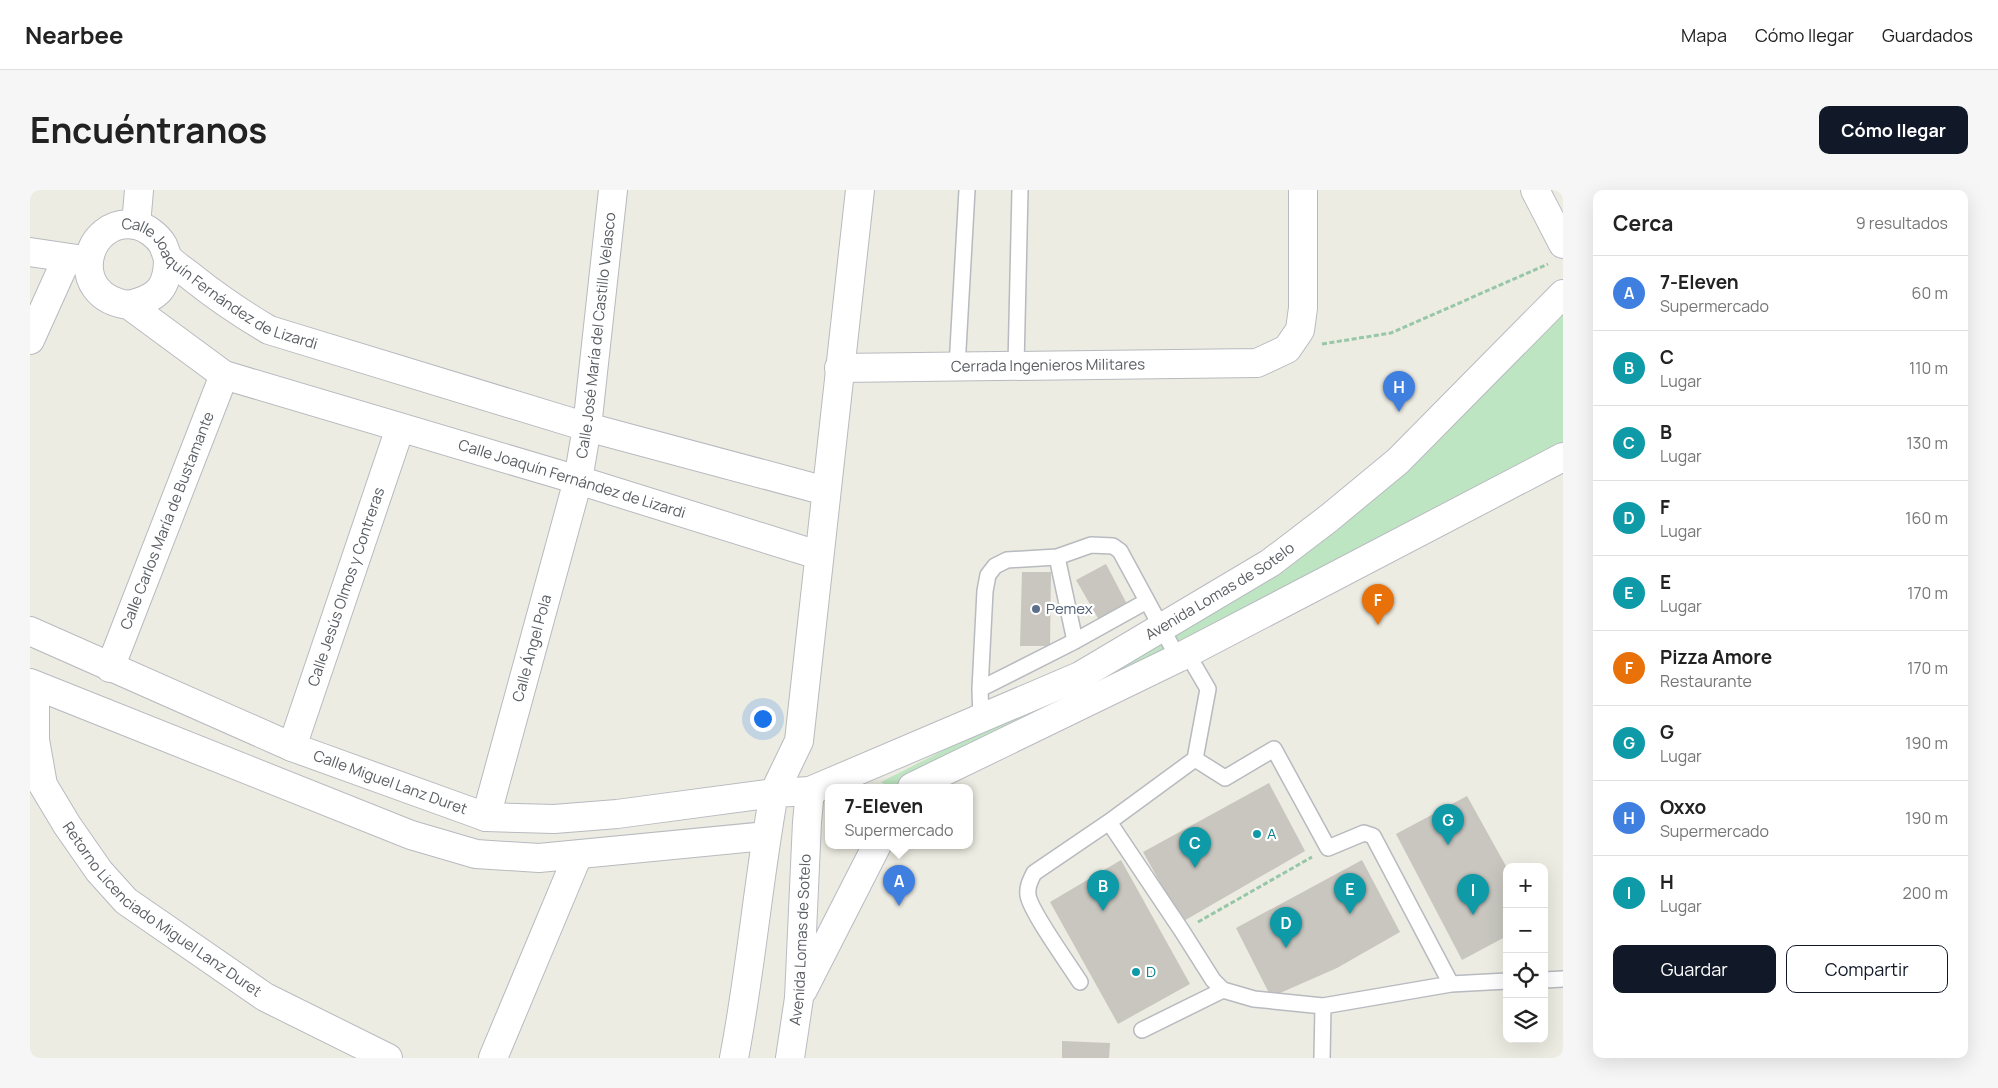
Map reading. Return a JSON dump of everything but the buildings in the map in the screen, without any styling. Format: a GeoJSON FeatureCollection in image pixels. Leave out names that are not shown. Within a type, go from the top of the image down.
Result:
{"type":"FeatureCollection","features":[{"type":"Feature","properties":{"kind":"street"},"geometry":{"type":"LineString","coordinates":[[136,225],[139,190]]}},
{"type":"Feature","properties":{"kind":"street","name":"Calle José María del Castillo Velasco"},"geometry":{"type":"LineString","coordinates":[[578,480],[587,427],[613,190]]}},
{"type":"Feature","properties":{"kind":"street"},"geometry":{"type":"LineString","coordinates":[[1287,349],[1300,330],[1303,308],[1303,190]]}},
{"type":"Feature","properties":{"kind":"street"},"geometry":{"type":"LineString","coordinates":[[1535,190],[1558,253]]}},
{"type":"Feature","properties":{"kind":"street"},"geometry":{"type":"LineString","coordinates":[[734,1058],[748,979],[766,836],[774,793],[798,741],[839,368],[854,192]]}},
{"type":"Feature","properties":{"kind":"street","name":"Calle Joaquín Fernández de Lizardi"},"geometry":{"type":"LineString","coordinates":[[818,555],[578,480],[224,375],[129,305],[116,304],[104,298],[95,289],[90,277],[77,259],[104,232],[119,226],[136,225],[151,231],[162,243],[168,258],[227,305],[269,330],[587,427],[826,492]]}},
{"type":"Feature","properties":{"kind":"street"},"geometry":{"type":"LineString","coordinates":[[30,252],[77,259],[30,340]]}},
{"type":"Feature","properties":{"kind":"street"},"geometry":{"type":"LineString","coordinates":[[129,305],[146,301],[160,291],[168,275],[168,258]]}},
{"type":"Feature","properties":{"kind":"street","name":"Avenida Lomas de Sotelo"},"geometry":{"type":"LineString","coordinates":[[827,784],[1080,676],[1270,563],[1329,518],[1398,461],[1563,294]]}},
{"type":"Feature","properties":{"kind":"street","name":"Cerrada Ingenieros Militares"},"geometry":{"type":"LineString","coordinates":[[839,368],[1257,363],[1287,349]]}},
{"type":"Feature","properties":{"kind":"street","name":"Calle Carlos María de Bustamante"},"geometry":{"type":"LineString","coordinates":[[110,668],[224,375]]}},
{"type":"Feature","properties":{"kind":"street","name":"Calle Jesús Olmos y Contreras"},"geometry":{"type":"LineString","coordinates":[[292,747],[400,428]]}},
{"type":"Feature","properties":{"kind":"street"},"geometry":{"type":"LineString","coordinates":[[918,784],[1182,655],[1563,457]]}},
{"type":"Feature","properties":{"kind":"street","name":"Calle Ángel Pola"},"geometry":{"type":"LineString","coordinates":[[486,817],[578,480]]}},
{"type":"Feature","properties":{"kind":"street","name":"Calle Miguel Lanz Duret"},"geometry":{"type":"LineString","coordinates":[[30,631],[292,747],[486,817],[554,819],[617,814],[774,793]]}},
{"type":"Feature","properties":{"kind":"street"},"geometry":{"type":"LineString","coordinates":[[33,684],[411,835],[476,854],[539,858],[766,836],[818,818]]}},
{"type":"Feature","properties":{"kind":"street","name":"Retorno Licenciado Miguel Lanz Duret"},"geometry":{"type":"LineString","coordinates":[[33,684],[36,740],[43,785],[67,825],[99,871],[126,901],[265,997],[388,1058]]}},
{"type":"Feature","properties":{"kind":"street"},"geometry":{"type":"LineString","coordinates":[[798,741],[810,791]]}},
{"type":"Feature","properties":{"kind":"street","name":"Avenida Lomas de Sotelo"},"geometry":{"type":"LineString","coordinates":[[774,793],[810,791],[825,785]]}},
{"type":"Feature","properties":{"kind":"street","name":"Avenida Lomas de Sotelo"},"geometry":{"type":"LineString","coordinates":[[790,1058],[818,818],[810,791]]}},
{"type":"Feature","properties":{"kind":"street"},"geometry":{"type":"LineString","coordinates":[[798,998],[875,849]]}},
{"type":"Feature","properties":{"kind":"street"},"geometry":{"type":"LineString","coordinates":[[493,1058],[578,855]]}},
{"type":"Feature","properties":{"kind":"lane"},"geometry":{"type":"LineString","coordinates":[[957,367],[967,190]]}},
{"type":"Feature","properties":{"kind":"lane"},"geometry":{"type":"LineString","coordinates":[[1016,366],[1020,190]]}},
{"type":"Feature","properties":{"kind":"lane"},"geometry":{"type":"LineString","coordinates":[[981,719],[980,688],[985,591],[988,575],[995,566],[1007,560],[1057,557],[1091,545],[1113,546],[1120,551],[1160,627],[1208,688],[1195,759],[1109,822],[1034,873],[1029,884],[1028,897],[1035,912],[1080,982]]}},
{"type":"Feature","properties":{"kind":"lane"},"geometry":{"type":"LineString","coordinates":[[1057,557],[1075,641]]}},
{"type":"Feature","properties":{"kind":"lane"},"geometry":{"type":"LineString","coordinates":[[980,688],[1075,641],[1147,601]]}},
{"type":"Feature","properties":{"kind":"lane"},"geometry":{"type":"LineString","coordinates":[[1195,759],[1225,778],[1274,749],[1328,848],[1364,832],[1373,836],[1451,984]]}},
{"type":"Feature","properties":{"kind":"lane"},"geometry":{"type":"LineString","coordinates":[[1109,822],[1213,980],[1223,990],[1254,999],[1323,1006],[1451,984],[1503,981]]}},
{"type":"Feature","properties":{"kind":"lane"},"geometry":{"type":"LineString","coordinates":[[1548,980],[1563,979]]}},
{"type":"Feature","properties":{"kind":"lane"},"geometry":{"type":"LineString","coordinates":[[1142,1030],[1223,990]]}},
{"type":"Feature","properties":{"kind":"lane"},"geometry":{"type":"LineString","coordinates":[[1322,1058],[1323,1006]]}},
{"type":"Feature","properties":{"kind":"path"},"geometry":{"type":"LineString","coordinates":[[1287,349],[1391,333],[1558,253]]}},
{"type":"Feature","properties":{"kind":"path"},"geometry":{"type":"LineString","coordinates":[[1182,931],[1328,848]]}},
{"type":"Feature","properties":{"kind":"green space"},"geometry":{"type":"Polygon","coordinates":[[[1563,313],[1563,448],[1097,691],[899,784],[884,784],[881,782],[1106,668],[1299,552],[1563,313]]]}},
{"type":"Feature","properties":{"kind":"place","name":"Oxxo"},"geometry":{"type":"Point","coordinates":[1399,412]}},
{"type":"Feature","properties":{"kind":"place","name":"Pemex"},"geometry":{"type":"Point","coordinates":[1036,609]}},
{"type":"Feature","properties":{"kind":"place","name":"Pizza Amore"},"geometry":{"type":"Point","coordinates":[1378,625]}},
{"type":"Feature","properties":{"kind":"place","name":"A"},"geometry":{"type":"Point","coordinates":[1257,834]}},
{"type":"Feature","properties":{"kind":"place","name":"G"},"geometry":{"type":"Point","coordinates":[1448,845]}},
{"type":"Feature","properties":{"kind":"place","name":"B"},"geometry":{"type":"Point","coordinates":[1195,868]}},
{"type":"Feature","properties":{"kind":"place","name":"7-Eleven"},"geometry":{"type":"Point","coordinates":[899,906]}},
{"type":"Feature","properties":{"kind":"place","name":"C"},"geometry":{"type":"Point","coordinates":[1103,911]}},
{"type":"Feature","properties":{"kind":"place","name":"E"},"geometry":{"type":"Point","coordinates":[1350,914]}},
{"type":"Feature","properties":{"kind":"place","name":"H"},"geometry":{"type":"Point","coordinates":[1473,915]}},
{"type":"Feature","properties":{"kind":"place","name":"F"},"geometry":{"type":"Point","coordinates":[1286,948]}},
{"type":"Feature","properties":{"kind":"place","name":"D"},"geometry":{"type":"Point","coordinates":[1136,972]}}]}
